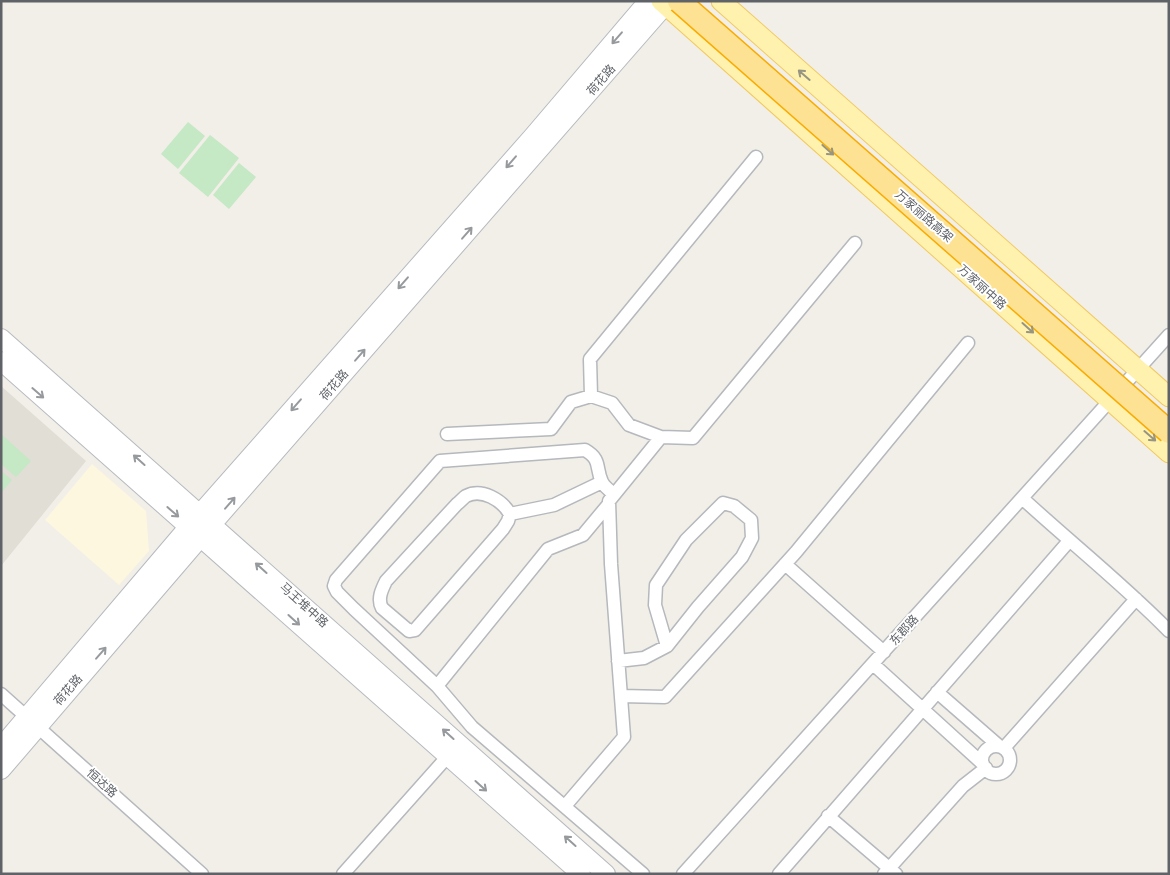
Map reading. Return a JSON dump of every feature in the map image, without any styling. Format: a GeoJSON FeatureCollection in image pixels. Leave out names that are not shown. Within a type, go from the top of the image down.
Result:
{"type":"FeatureCollection","features":[{"type":"Feature","properties":{"kind":"highway","name":"万家丽路高架"},"geometry":{"type":"LineString","coordinates":[[700,1],[1169,412]]}},
{"type":"Feature","properties":{"kind":"highway","name":"万家丽路高架"},"geometry":{"type":"LineString","coordinates":[[665,2],[1169,432]]}},
{"type":"Feature","properties":{"kind":"main road"},"geometry":{"type":"LineString","coordinates":[[721,1],[1169,397]]}},
{"type":"Feature","properties":{"kind":"main road","name":"万家丽中路"},"geometry":{"type":"LineString","coordinates":[[665,2],[1169,453]]}},
{"type":"Feature","properties":{"kind":"main road","name":"荷花路"},"geometry":{"type":"LineString","coordinates":[[1,770],[32,721],[201,525],[665,2]]}},
{"type":"Feature","properties":{"kind":"main road","name":"马王堆中路"},"geometry":{"type":"LineString","coordinates":[[1,338],[448,756],[581,874]]}},
{"type":"Feature","properties":{"kind":"main road","name":"马王堆中路"},"geometry":{"type":"LineString","coordinates":[[1,361],[201,525],[606,874]]}},
{"type":"Feature","properties":{"kind":"main road","name":"荷花路"},"geometry":{"type":"LineString","coordinates":[[1,747],[32,721]]}},
{"type":"Feature","properties":{"kind":"street"},"geometry":{"type":"LineString","coordinates":[[592,396],[590,358],[756,157]]}},
{"type":"Feature","properties":{"kind":"street"},"geometry":{"type":"LineString","coordinates":[[447,434],[551,429],[571,402],[592,396],[612,404],[629,425],[661,437],[693,438],[855,243]]}},
{"type":"Feature","properties":{"kind":"street","name":"东郡路"},"geometry":{"type":"LineString","coordinates":[[684,874],[1169,335]]}},
{"type":"Feature","properties":{"kind":"street"},"geometry":{"type":"LineString","coordinates":[[621,696],[665,697],[785,564],[968,343]]}},
{"type":"Feature","properties":{"kind":"street"},"geometry":{"type":"LineString","coordinates":[[437,686],[548,549],[582,535],[661,437]]}},
{"type":"Feature","properties":{"kind":"street"},"geometry":{"type":"LineString","coordinates":[[565,806],[624,737],[618,661],[611,500],[602,482],[598,462],[592,454],[585,450],[440,461],[336,580],[334,586],[337,592],[437,686],[472,726],[643,874]]}},
{"type":"Feature","properties":{"kind":"street"},"geometry":{"type":"LineString","coordinates":[[510,514],[554,505],[602,482]]}},
{"type":"Feature","properties":{"kind":"street"},"geometry":{"type":"LineString","coordinates":[[473,494],[487,495],[503,505],[510,514],[503,529],[418,628],[409,630],[382,608],[380,597],[386,581],[466,496],[473,494]]}},
{"type":"Feature","properties":{"kind":"street"},"geometry":{"type":"LineString","coordinates":[[1022,498],[1109,574],[1169,631]]}},
{"type":"Feature","properties":{"kind":"street"},"geometry":{"type":"LineString","coordinates":[[618,661],[644,658],[668,646],[698,607],[742,557],[752,538],[750,520],[734,506],[723,503],[686,540],[656,585],[655,605],[668,646]]}},
{"type":"Feature","properties":{"kind":"street"},"geometry":{"type":"LineString","coordinates":[[779,874],[1069,541]]}},
{"type":"Feature","properties":{"kind":"street"},"geometry":{"type":"LineString","coordinates":[[785,564],[884,652]]}},
{"type":"Feature","properties":{"kind":"street"},"geometry":{"type":"LineString","coordinates":[[1002,747],[1136,599]]}},
{"type":"Feature","properties":{"kind":"street"},"geometry":{"type":"LineString","coordinates":[[873,664],[989,771],[998,773],[1007,769],[1010,755],[937,692]]}},
{"type":"Feature","properties":{"kind":"street","name":"恒达路"},"geometry":{"type":"LineString","coordinates":[[1,694],[202,874]]}},
{"type":"Feature","properties":{"kind":"street"},"geometry":{"type":"LineString","coordinates":[[984,766],[983,759],[986,750],[994,746],[1002,747]]}},
{"type":"Feature","properties":{"kind":"street"},"geometry":{"type":"LineString","coordinates":[[343,874],[448,756]]}},
{"type":"Feature","properties":{"kind":"street"},"geometry":{"type":"LineString","coordinates":[[828,816],[890,872],[963,786],[984,766]]}},
{"type":"Feature","properties":{"kind":"shaded area"},"geometry":{"type":"Polygon","coordinates":[[[1,386],[86,461],[1,566],[1,386]]]}},
{"type":"Feature","properties":{"kind":"shaded area"},"geometry":{"type":"Polygon","coordinates":[[[92,464],[146,511],[149,551],[119,585],[45,520],[92,464]]]}},
{"type":"Feature","properties":{"kind":"green space"},"geometry":{"type":"Polygon","coordinates":[[[188,122],[205,136],[178,169],[161,154],[188,122]]]}},
{"type":"Feature","properties":{"kind":"green space"},"geometry":{"type":"Polygon","coordinates":[[[210,135],[239,158],[208,197],[179,173],[210,135]]]}},
{"type":"Feature","properties":{"kind":"green space"},"geometry":{"type":"Polygon","coordinates":[[[239,163],[256,177],[229,209],[213,195],[239,163]]]}},
{"type":"Feature","properties":{"kind":"green space"},"geometry":{"type":"Polygon","coordinates":[[[1,434],[31,461],[16,477],[1,464],[1,434]]]}},
{"type":"Feature","properties":{"kind":"green space"},"geometry":{"type":"Polygon","coordinates":[[[1,471],[12,480],[1,493],[1,471]]]}}]}
